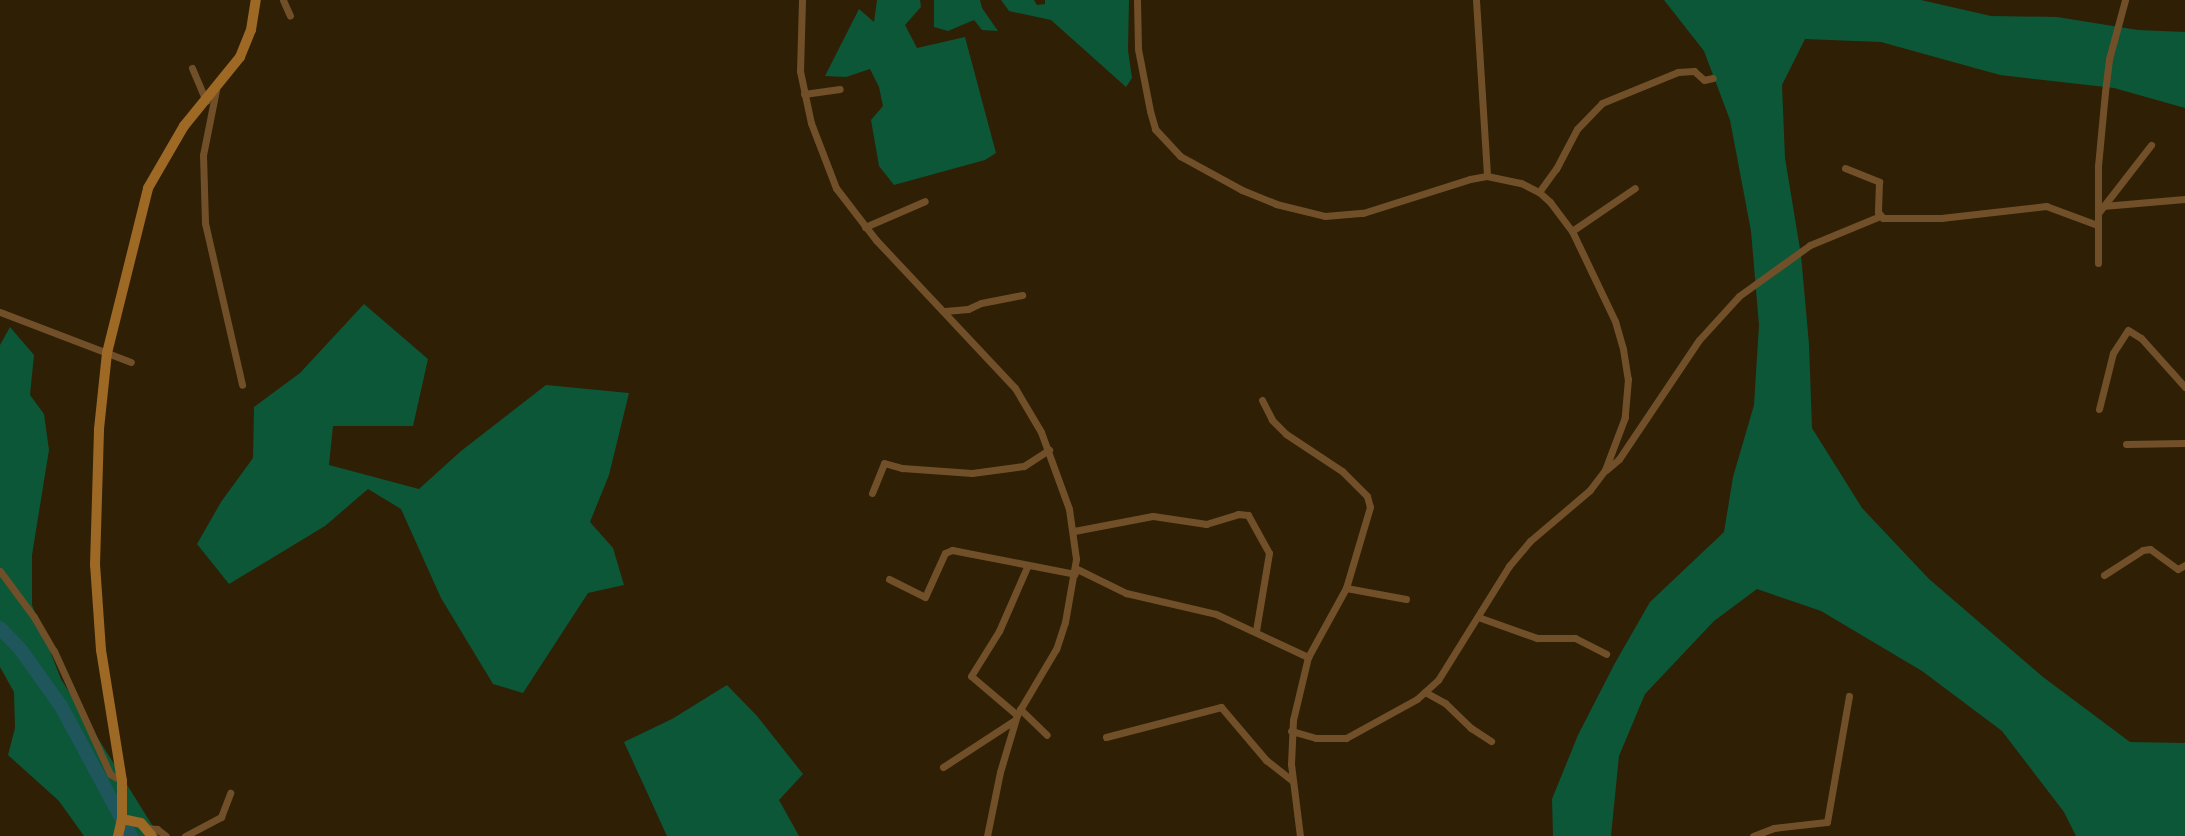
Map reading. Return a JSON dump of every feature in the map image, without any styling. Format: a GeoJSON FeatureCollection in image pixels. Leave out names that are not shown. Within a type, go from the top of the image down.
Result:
{"type":"FeatureCollection","features":[{"type":"Feature","properties":{"kind":"main road"},"geometry":{"type":"LineString","coordinates":[[118,836],[122,819],[122,781],[101,650],[95,565],[99,429],[107,353],[148,188],[184,126],[216,90],[240,57],[251,30],[256,0]]}},
{"type":"Feature","properties":{"kind":"main road"},"geometry":{"type":"LineString","coordinates":[[122,819],[141,823],[149,832]]}},
{"type":"Feature","properties":{"kind":"street"},"geometry":{"type":"LineString","coordinates":[[283,0],[290,16]]}},
{"type":"Feature","properties":{"kind":"street"},"geometry":{"type":"LineString","coordinates":[[802,0],[800,71],[804,94],[835,188],[865,227],[1015,388],[1049,450],[1074,531],[1075,571],[1061,637],[1018,714],[1000,772],[987,836]]}},
{"type":"Feature","properties":{"kind":"street"},"geometry":{"type":"LineString","coordinates":[[1137,0],[1138,49],[1155,129],[1180,156],[1242,190],[1302,212],[1345,216],[1487,176],[1521,183],[1539,192],[1572,231],[1615,321],[1627,368],[1625,417],[1605,470]]}},
{"type":"Feature","properties":{"kind":"street"},"geometry":{"type":"LineString","coordinates":[[1476,0],[1487,176]]}},
{"type":"Feature","properties":{"kind":"street"},"geometry":{"type":"LineString","coordinates":[[2098,263],[2097,225],[2101,209],[2098,166],[2105,92],[2112,47],[2124,0]]}},
{"type":"Feature","properties":{"kind":"street"},"geometry":{"type":"LineString","coordinates":[[192,68],[206,101]]}},
{"type":"Feature","properties":{"kind":"street"},"geometry":{"type":"LineString","coordinates":[[1539,192],[1556,169],[1577,129],[1602,103],[1678,72],[1695,71],[1704,80],[1713,78]]}},
{"type":"Feature","properties":{"kind":"street"},"geometry":{"type":"LineString","coordinates":[[804,94],[841,89]]}},
{"type":"Feature","properties":{"kind":"street"},"geometry":{"type":"LineString","coordinates":[[216,90],[203,155],[205,223],[242,385]]}},
{"type":"Feature","properties":{"kind":"street"},"geometry":{"type":"LineString","coordinates":[[2101,209],[2151,145]]}},
{"type":"Feature","properties":{"kind":"street"},"geometry":{"type":"LineString","coordinates":[[1844,168],[1879,183],[1880,216]]}},
{"type":"Feature","properties":{"kind":"street"},"geometry":{"type":"LineString","coordinates":[[1572,231],[1635,188]]}},
{"type":"Feature","properties":{"kind":"street"},"geometry":{"type":"LineString","coordinates":[[2101,209],[2185,198]]}},
{"type":"Feature","properties":{"kind":"street"},"geometry":{"type":"LineString","coordinates":[[865,227],[925,201]]}},
{"type":"Feature","properties":{"kind":"street"},"geometry":{"type":"LineString","coordinates":[[1292,731],[1301,736],[1346,738],[1425,692],[1438,680],[1516,557],[1619,459],[1699,340],[1740,296],[1810,245],[1880,216],[1941,218],[2046,206],[2097,225]]}},
{"type":"Feature","properties":{"kind":"street"},"geometry":{"type":"LineString","coordinates":[[945,311],[968,309],[981,303],[1022,295]]}},
{"type":"Feature","properties":{"kind":"street"},"geometry":{"type":"LineString","coordinates":[[0,312],[131,362]]}},
{"type":"Feature","properties":{"kind":"street"},"geometry":{"type":"LineString","coordinates":[[2099,409],[2113,353],[2122,335],[2128,330],[2141,338],[2185,387]]}},
{"type":"Feature","properties":{"kind":"street"},"geometry":{"type":"LineString","coordinates":[[1262,400],[1272,420],[1286,433],[1342,471],[1367,496],[1368,518],[1346,588],[1308,657],[1292,731],[1293,781],[1300,836]]}},
{"type":"Feature","properties":{"kind":"street"},"geometry":{"type":"LineString","coordinates":[[2126,444],[2185,443]]}},
{"type":"Feature","properties":{"kind":"street"},"geometry":{"type":"LineString","coordinates":[[872,493],[884,463],[902,468],[972,473],[1024,466],[1049,450]]}},
{"type":"Feature","properties":{"kind":"street"},"geometry":{"type":"LineString","coordinates":[[1074,531],[1153,516],[1206,524],[1238,514],[1248,515],[1269,553],[1256,631]]}},
{"type":"Feature","properties":{"kind":"street"},"geometry":{"type":"LineString","coordinates":[[2104,575],[2143,550],[2150,549],[2178,569],[2185,565]]}},
{"type":"Feature","properties":{"kind":"street"},"geometry":{"type":"LineString","coordinates":[[889,579],[925,597],[945,553],[952,550],[1027,566],[1075,571],[1126,593],[1216,614],[1308,657]]}},
{"type":"Feature","properties":{"kind":"street"},"geometry":{"type":"LineString","coordinates":[[1027,566],[1004,620],[971,676],[1047,735]]}},
{"type":"Feature","properties":{"kind":"street"},"geometry":{"type":"LineString","coordinates":[[0,571],[34,617],[54,651],[110,774],[122,781]]}},
{"type":"Feature","properties":{"kind":"street"},"geometry":{"type":"LineString","coordinates":[[1346,588],[1406,599]]}},
{"type":"Feature","properties":{"kind":"street"},"geometry":{"type":"LineString","coordinates":[[1478,617],[1537,638],[1575,638],[1606,654]]}},
{"type":"Feature","properties":{"kind":"street"},"geometry":{"type":"LineString","coordinates":[[1425,692],[1445,703],[1471,728],[1491,740]]}},
{"type":"Feature","properties":{"kind":"street"},"geometry":{"type":"LineString","coordinates":[[1754,836],[1774,828],[1827,822],[1849,696]]}},
{"type":"Feature","properties":{"kind":"street"},"geometry":{"type":"LineString","coordinates":[[1106,737],[1221,707],[1266,760],[1293,781]]}},
{"type":"Feature","properties":{"kind":"street"},"geometry":{"type":"LineString","coordinates":[[943,767],[1018,714]]}},
{"type":"Feature","properties":{"kind":"street"},"geometry":{"type":"LineString","coordinates":[[1291,743],[1301,736]]}},
{"type":"Feature","properties":{"kind":"street"},"geometry":{"type":"LineString","coordinates":[[185,836],[221,817],[230,793]]}},
{"type":"Feature","properties":{"kind":"street"},"geometry":{"type":"LineString","coordinates":[[149,832],[157,829],[166,836]]}},
{"type":"Feature","properties":{"kind":"green space"},"geometry":{"type":"Polygon","coordinates":[[[877,0],[920,0],[921,7],[905,25],[917,48],[965,37],[996,153],[985,160],[894,185],[879,166],[871,120],[883,106],[879,87],[870,69],[846,77],[825,76],[859,9],[874,22],[877,0]]]}},
{"type":"Feature","properties":{"kind":"green space"},"geometry":{"type":"Polygon","coordinates":[[[934,0],[980,0],[982,8],[998,31],[982,30],[974,20],[948,31],[934,27],[934,0]]]}},
{"type":"Feature","properties":{"kind":"green space"},"geometry":{"type":"Polygon","coordinates":[[[1001,0],[1034,0],[1037,5],[1045,4],[1045,0],[1129,0],[1128,50],[1132,78],[1126,87],[1051,20],[1009,11],[1001,0]]]}},
{"type":"Feature","properties":{"kind":"green space"},"geometry":{"type":"Polygon","coordinates":[[[1664,0],[1921,0],[1991,16],[2057,17],[2138,30],[2185,32],[2185,108],[2114,88],[2000,75],[1881,42],[1805,39],[1782,85],[1785,158],[1801,255],[1809,344],[1812,428],[1862,508],[1929,579],[2043,677],[2130,742],[2185,743],[2185,836],[2076,836],[2064,812],[2002,731],[1922,671],[1821,611],[1757,589],[1714,621],[1645,694],[1619,756],[1611,836],[1553,836],[1552,799],[1578,735],[1615,663],[1650,602],[1724,532],[1733,477],[1754,405],[1759,325],[1751,231],[1730,120],[1704,51],[1664,0]]]}},
{"type":"Feature","properties":{"kind":"green space"},"geometry":{"type":"Polygon","coordinates":[[[364,304],[428,359],[413,426],[333,426],[329,465],[419,489],[461,451],[546,385],[629,393],[609,475],[590,522],[613,548],[624,585],[588,593],[523,693],[493,684],[441,598],[401,509],[368,489],[325,526],[229,584],[197,544],[221,502],[253,458],[254,407],[300,373],[364,304]]]}},
{"type":"Feature","properties":{"kind":"green space"},"geometry":{"type":"Polygon","coordinates":[[[10,327],[34,355],[30,395],[44,414],[49,450],[32,555],[32,605],[61,679],[159,836],[84,836],[59,801],[8,755],[15,728],[14,692],[0,667],[0,345],[10,327]]]}},
{"type":"Feature","properties":{"kind":"green space"},"geometry":{"type":"Polygon","coordinates":[[[727,685],[757,716],[803,774],[779,800],[799,836],[667,836],[624,742],[672,719],[727,685]]]}},
{"type":"Feature","properties":{"kind":"waterway"},"geometry":{"type":"LineString","coordinates":[[0,628],[21,650],[61,706],[131,836]]}}]}
